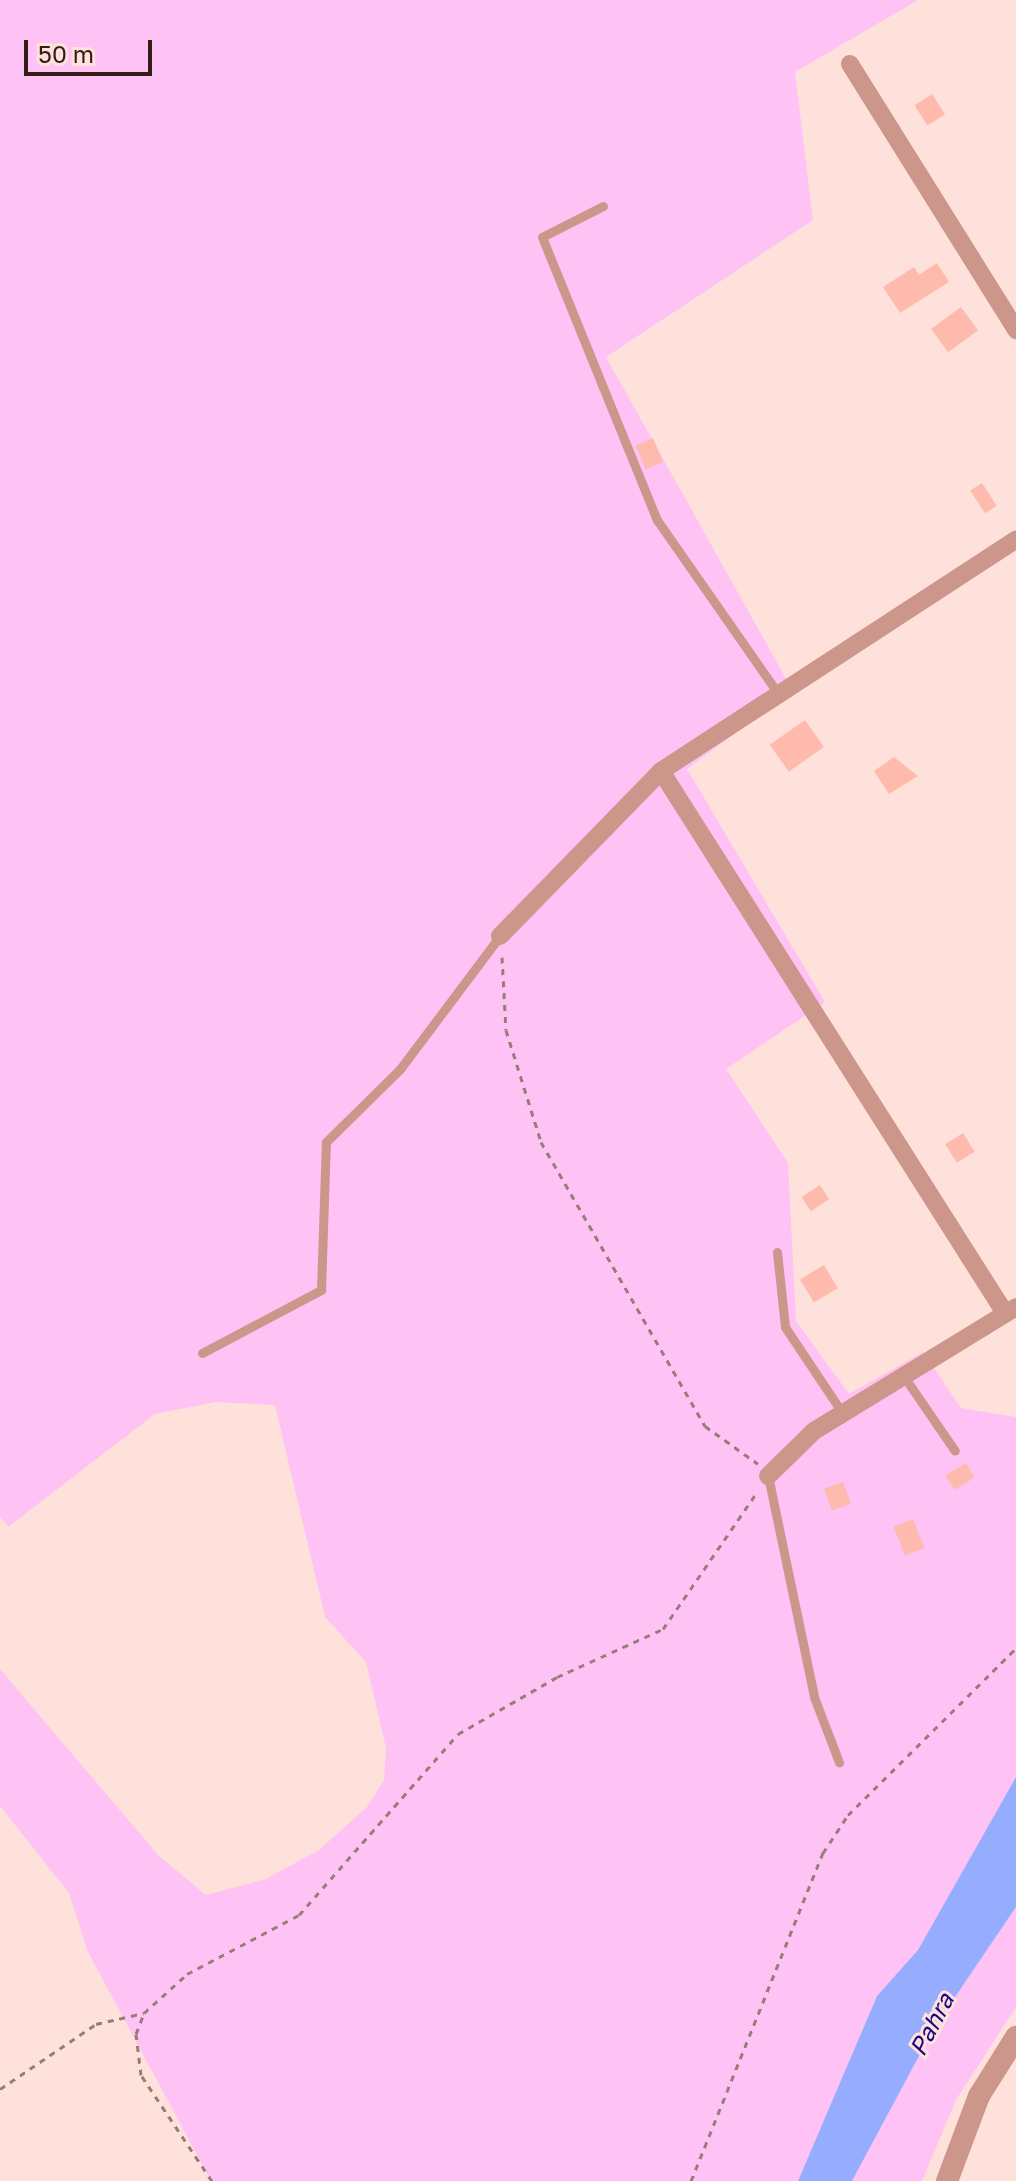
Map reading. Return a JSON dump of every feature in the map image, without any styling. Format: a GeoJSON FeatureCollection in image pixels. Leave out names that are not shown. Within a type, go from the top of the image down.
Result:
{"type":"FeatureCollection","features":[{"type":"Feature","properties":{"kind":"street"},"geometry":{"type":"LineString","coordinates":[[850,64],[1016,330]]}},
{"type":"Feature","properties":{"kind":"street"},"geometry":{"type":"LineString","coordinates":[[500,936],[661,771],[781,698],[1016,540]]}},
{"type":"Feature","properties":{"kind":"street"},"geometry":{"type":"LineString","coordinates":[[661,771],[1010,1310],[843,1414],[768,1476]]}},
{"type":"Feature","properties":{"kind":"street"},"geometry":{"type":"LineString","coordinates":[[947,2181],[979,2096],[1016,2037]]}},
{"type":"Feature","properties":{"kind":"lane"},"geometry":{"type":"LineString","coordinates":[[603,206],[542,237],[657,520],[781,698]]}},
{"type":"Feature","properties":{"kind":"lane"},"geometry":{"type":"LineString","coordinates":[[202,1353],[321,1290],[326,1142],[400,1069],[500,936]]}},
{"type":"Feature","properties":{"kind":"lane"},"geometry":{"type":"LineString","coordinates":[[777,1252],[785,1327],[843,1414]]}},
{"type":"Feature","properties":{"kind":"lane"},"geometry":{"type":"LineString","coordinates":[[905,1378],[955,1451]]}},
{"type":"Feature","properties":{"kind":"lane"},"geometry":{"type":"LineString","coordinates":[[768,1476],[814,1697],[839,1762]]}},
{"type":"Feature","properties":{"kind":"path"},"geometry":{"type":"LineString","coordinates":[[212,2181],[141,2075],[136,2034],[144,2013],[187,1974],[299,1915],[458,1734],[557,1677],[663,1629],[768,1476],[748,1451],[705,1426],[541,1142],[506,1030],[500,936]]}},
{"type":"Feature","properties":{"kind":"path"},"geometry":{"type":"LineString","coordinates":[[691,2181],[823,1853],[848,1815],[1016,1648]]}},
{"type":"Feature","properties":{"kind":"path"},"geometry":{"type":"LineString","coordinates":[[0,2089],[96,2024],[144,2013]]}},
{"type":"Feature","properties":{"kind":"shaded area"},"geometry":{"type":"Polygon","coordinates":[[[0,0],[918,0],[795,72],[813,220],[606,357],[793,691],[687,769],[825,1002],[726,1069],[788,1163],[796,1321],[849,1394],[923,1352],[961,1408],[1016,1417],[1016,1777],[918,1950],[877,1996],[798,2181],[211,2181],[88,1952],[69,1893],[0,1806],[0,1669],[158,1855],[206,1895],[266,1879],[319,1850],[367,1807],[384,1780],[386,1748],[366,1662],[325,1617],[275,1405],[216,1402],[155,1414],[8,1527],[0,1516],[0,0]]]}},
{"type":"Feature","properties":{"kind":"shaded area"},"geometry":{"type":"Polygon","coordinates":[[[1016,1907],[1016,2007],[956,2100],[922,2181],[852,2181],[934,2028],[1016,1907]]]}},
{"type":"Feature","properties":{"kind":"water","name":"Pahra"},"geometry":{"type":"Polygon","coordinates":[[[1016,1777],[1016,1907],[934,2028],[852,2181],[798,2181],[877,1996],[918,1950],[1016,1777]]]}},
{"type":"Feature","properties":{"kind":"building"},"geometry":{"type":"Polygon","coordinates":[[[932,94],[945,114],[927,126],[914,105],[932,94]]]}},
{"type":"Feature","properties":{"kind":"building"},"geometry":{"type":"Polygon","coordinates":[[[937,263],[949,282],[900,313],[883,287],[914,267],[919,275],[937,263]]]}},
{"type":"Feature","properties":{"kind":"building"},"geometry":{"type":"Polygon","coordinates":[[[961,307],[978,330],[948,352],[931,329],[961,307]]]}},
{"type":"Feature","properties":{"kind":"building"},"geometry":{"type":"Polygon","coordinates":[[[653,438],[663,462],[646,469],[636,445],[653,438]]]}},
{"type":"Feature","properties":{"kind":"building"},"geometry":{"type":"Polygon","coordinates":[[[982,483],[997,506],[985,513],[970,491],[982,483]]]}},
{"type":"Feature","properties":{"kind":"building"},"geometry":{"type":"Polygon","coordinates":[[[805,720],[824,747],[789,772],[770,745],[805,720]]]}},
{"type":"Feature","properties":{"kind":"building"},"geometry":{"type":"Polygon","coordinates":[[[894,757],[918,776],[889,794],[874,771],[894,757]]]}},
{"type":"Feature","properties":{"kind":"building"},"geometry":{"type":"Polygon","coordinates":[[[963,1133],[975,1152],[957,1163],[945,1144],[963,1133]]]}},
{"type":"Feature","properties":{"kind":"building"},"geometry":{"type":"Polygon","coordinates":[[[820,1185],[829,1199],[811,1211],[802,1197],[820,1185]]]}},
{"type":"Feature","properties":{"kind":"building"},"geometry":{"type":"Polygon","coordinates":[[[824,1265],[838,1288],[814,1303],[800,1279],[824,1265]]]}},
{"type":"Feature","properties":{"kind":"building"},"geometry":{"type":"Polygon","coordinates":[[[966,1463],[975,1478],[954,1490],[945,1475],[966,1463]]]}},
{"type":"Feature","properties":{"kind":"building"},"geometry":{"type":"Polygon","coordinates":[[[843,1482],[851,1504],[832,1510],[824,1489],[843,1482]]]}},
{"type":"Feature","properties":{"kind":"building"},"geometry":{"type":"Polygon","coordinates":[[[913,1519],[925,1548],[905,1556],[894,1527],[913,1519]]]}}]}
